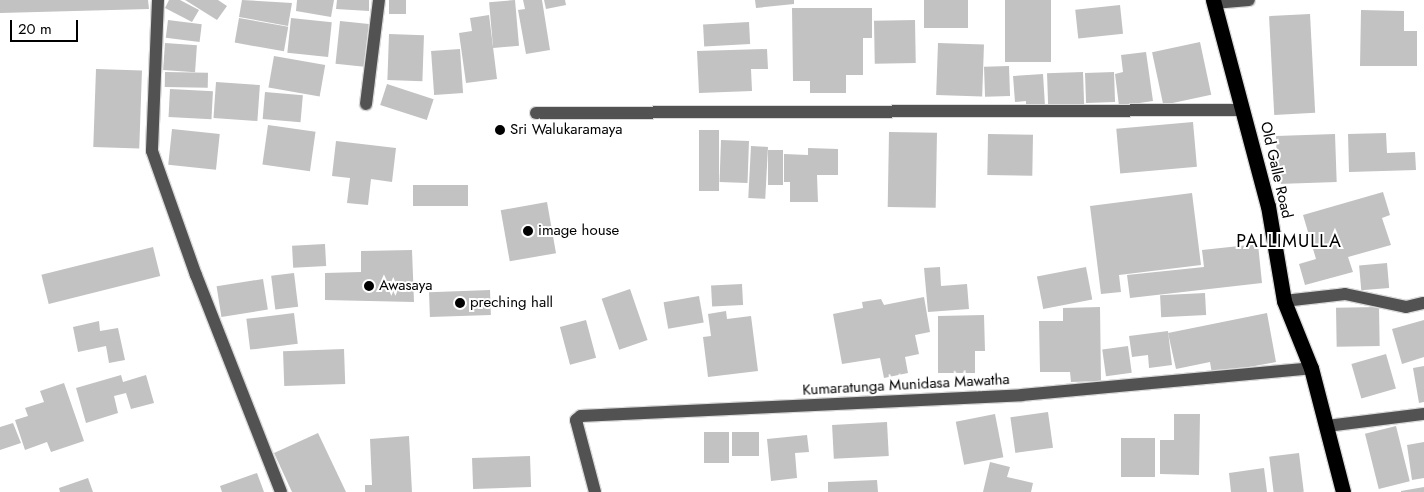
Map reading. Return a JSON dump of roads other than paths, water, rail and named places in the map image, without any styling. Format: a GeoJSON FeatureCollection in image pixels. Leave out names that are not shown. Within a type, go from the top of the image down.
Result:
{"type":"FeatureCollection","features":[{"type":"Feature","properties":{"kind":"highway","name":"Old Galle Road"},"geometry":{"type":"LineString","coordinates":[[1214,2],[1268,206],[1284,301],[1311,368],[1343,492]]}},
{"type":"Feature","properties":{"kind":"street"},"geometry":{"type":"LineString","coordinates":[[158,0],[152,151],[196,274],[281,492]]}},
{"type":"Feature","properties":{"kind":"street"},"geometry":{"type":"LineString","coordinates":[[366,104],[379,0]]}},
{"type":"Feature","properties":{"kind":"street"},"geometry":{"type":"LineString","coordinates":[[1214,2],[1249,0]]}},
{"type":"Feature","properties":{"kind":"street"},"geometry":{"type":"LineString","coordinates":[[536,113],[1243,110]]}},
{"type":"Feature","properties":{"kind":"street"},"geometry":{"type":"LineString","coordinates":[[1284,301],[1345,294],[1406,306],[1424,303]]}},
{"type":"Feature","properties":{"kind":"street","name":"Kumaratunga Munidasa Mawatha"},"geometry":{"type":"LineString","coordinates":[[595,492],[576,420],[581,416],[1022,395],[1311,368]]}},
{"type":"Feature","properties":{"kind":"street"},"geometry":{"type":"LineString","coordinates":[[1326,426],[1424,414]]}},
{"type":"Feature","properties":{"kind":"place","name":"Sri Walukaramaya"},"geometry":{"type":"Point","coordinates":[500,130]}},
{"type":"Feature","properties":{"kind":"place","name":"image house"},"geometry":{"type":"Point","coordinates":[528,231]}},
{"type":"Feature","properties":{"kind":"place","name":"Awasaya"},"geometry":{"type":"Point","coordinates":[369,286]}},
{"type":"Feature","properties":{"kind":"place","name":"preching hall"},"geometry":{"type":"Point","coordinates":[460,303]}},
{"type":"Feature","properties":{"kind":"district","name":"PALLIMULLA"},"geometry":{"type":"Point","coordinates":[1289,241]}}]}
